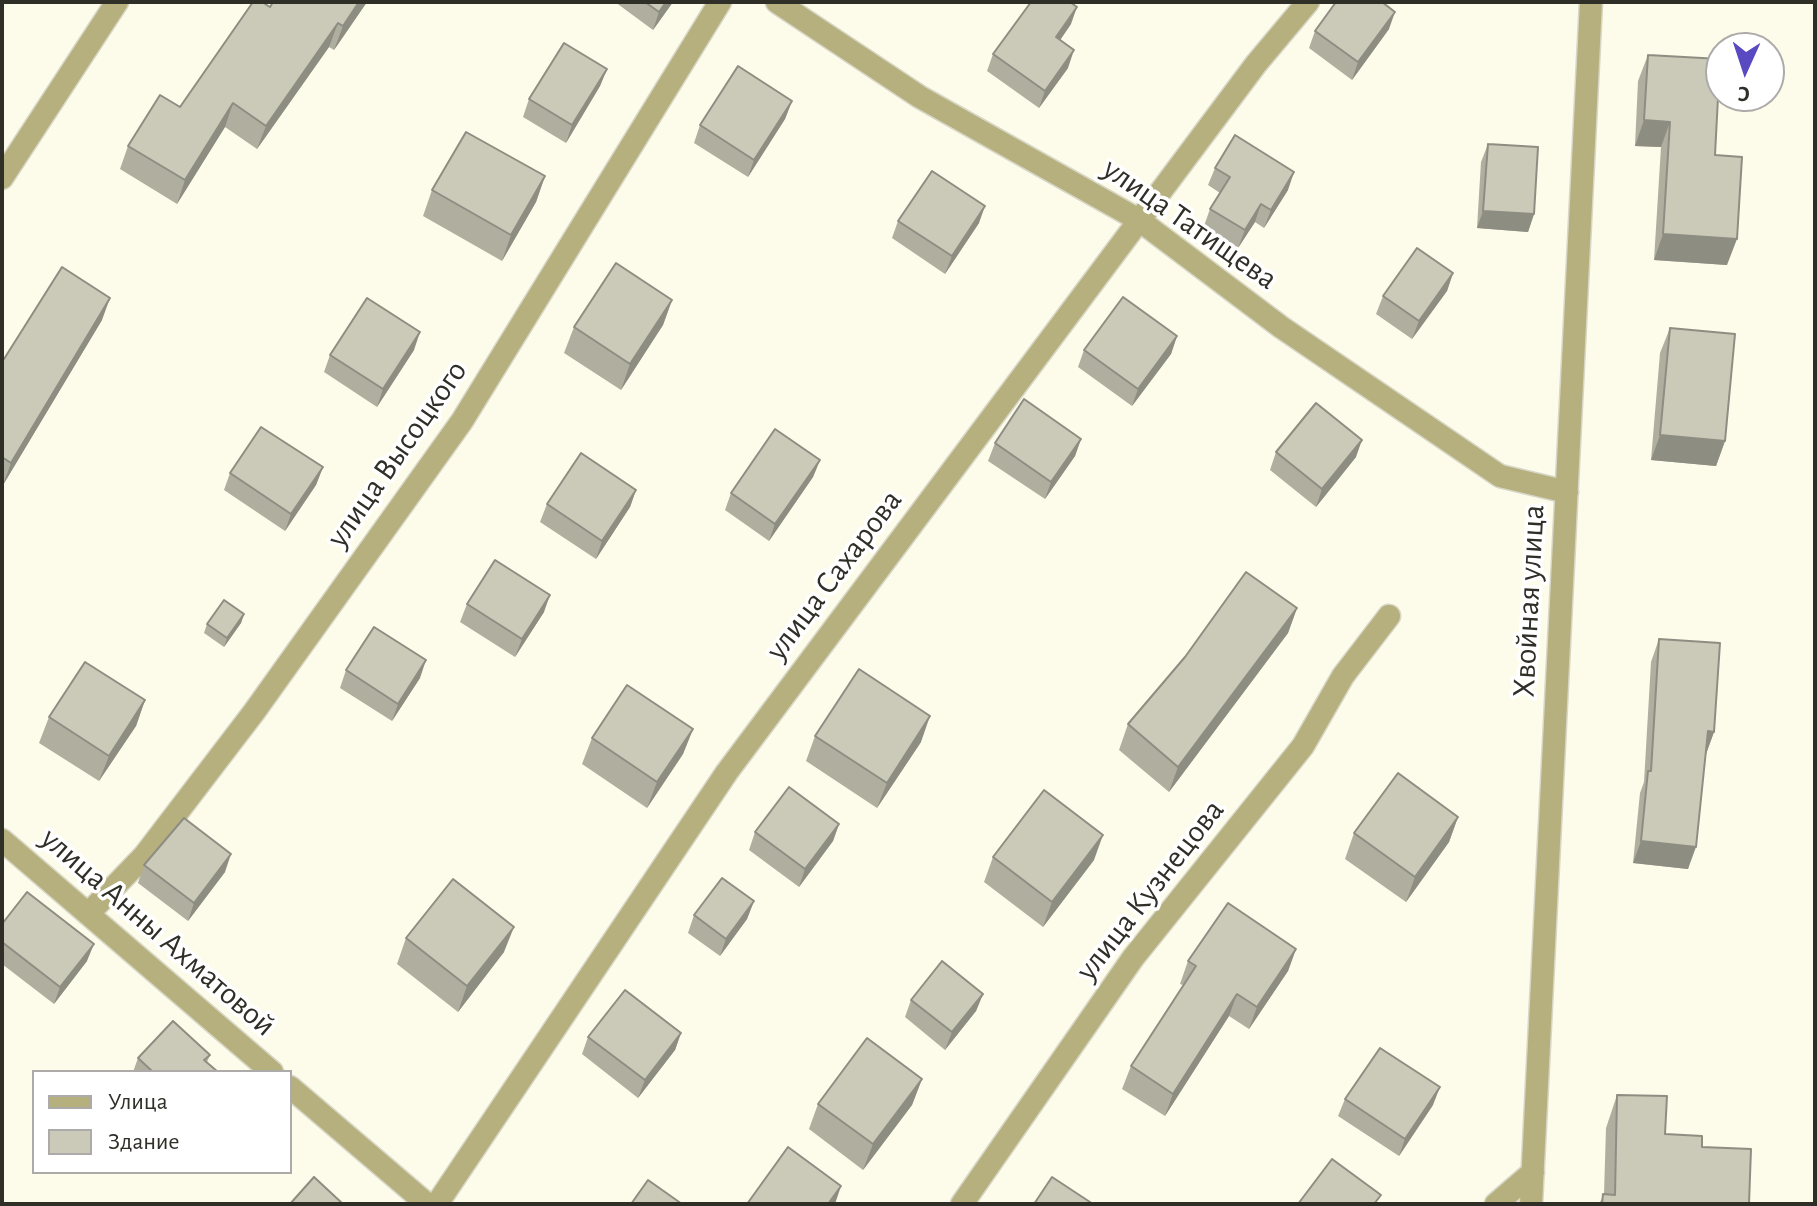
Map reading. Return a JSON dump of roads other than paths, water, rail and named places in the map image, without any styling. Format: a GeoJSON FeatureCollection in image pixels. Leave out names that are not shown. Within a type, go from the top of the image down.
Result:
{"type":"FeatureCollection","features":[{"type":"Feature","properties":{"kind":"street"},"geometry":{"type":"LineString","coordinates":[[2,178],[117,2]]}},
{"type":"Feature","properties":{"kind":"street","name":"улица Высоцкого"},"geometry":{"type":"LineString","coordinates":[[88,914],[144,856],[245,724],[462,421],[720,2]]}},
{"type":"Feature","properties":{"kind":"street","name":"улица Татищева"},"geometry":{"type":"LineString","coordinates":[[777,2],[920,97],[1139,220],[1281,327],[1500,476],[1567,492]]}},
{"type":"Feature","properties":{"kind":"street","name":"улица Сахарова"},"geometry":{"type":"LineString","coordinates":[[437,1204],[727,772],[1256,64],[1308,2]]}},
{"type":"Feature","properties":{"kind":"street","name":"Хвойная улица"},"geometry":{"type":"LineString","coordinates":[[1531,1204],[1591,2]]}},
{"type":"Feature","properties":{"kind":"street","name":"улица Кузнецова"},"geometry":{"type":"LineString","coordinates":[[962,1204],[1133,958],[1303,746],[1343,676],[1389,616]]}},
{"type":"Feature","properties":{"kind":"street","name":"улица Анны Ахматовой"},"geometry":{"type":"LineString","coordinates":[[2,840],[270,1070]]}},
{"type":"Feature","properties":{"kind":"street"},"geometry":{"type":"LineString","coordinates":[[292,1089],[427,1204]]}},
{"type":"Feature","properties":{"kind":"street"},"geometry":{"type":"LineString","coordinates":[[1496,1204],[1533,1172]]}}]}
